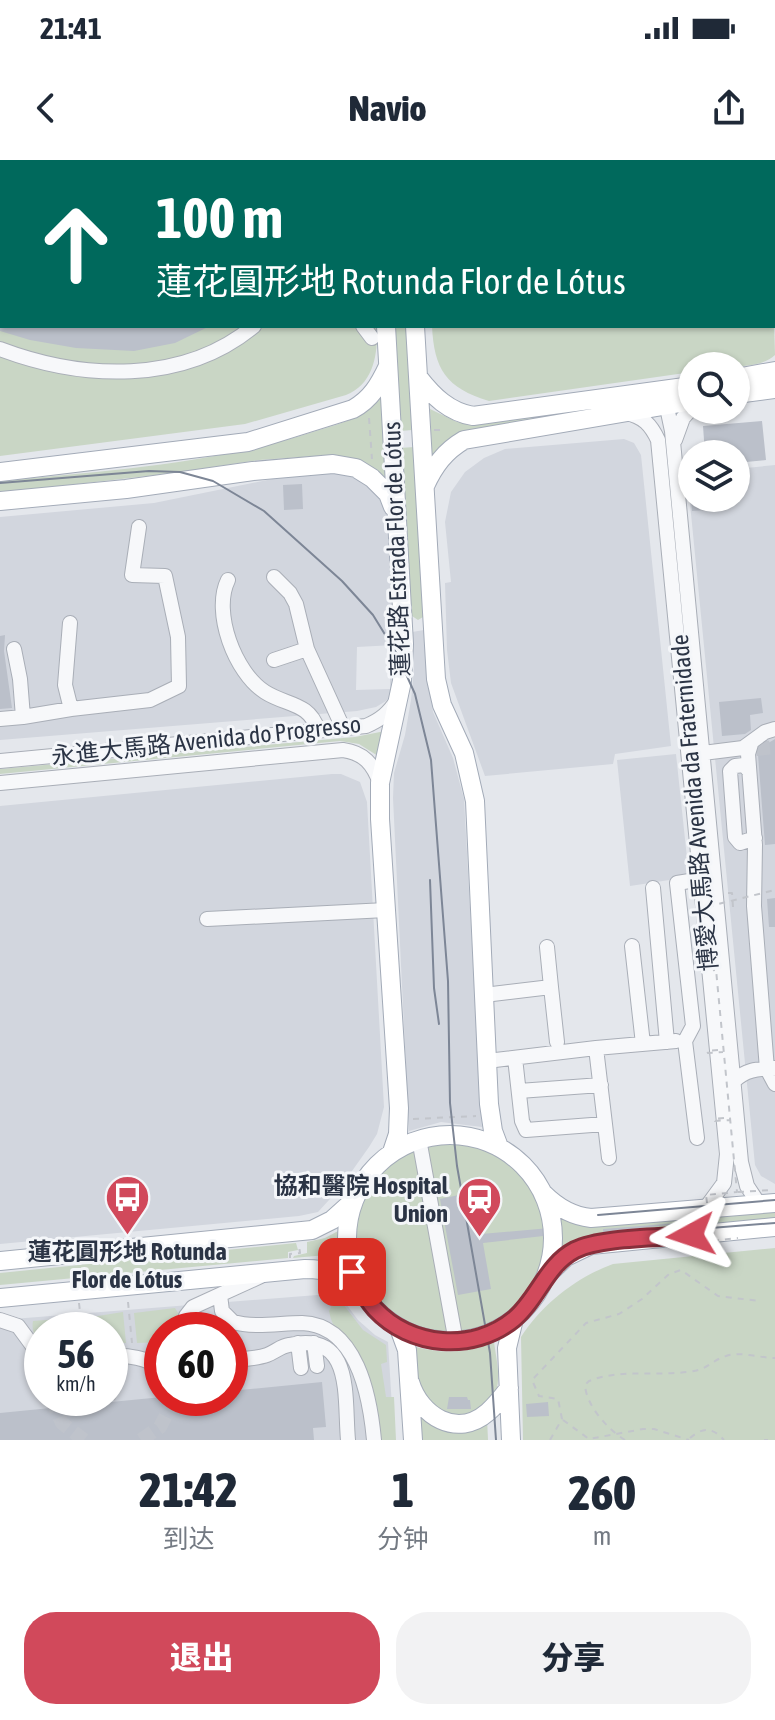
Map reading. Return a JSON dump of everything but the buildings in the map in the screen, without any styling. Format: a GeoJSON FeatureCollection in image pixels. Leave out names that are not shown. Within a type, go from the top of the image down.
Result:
{"type":"FeatureCollection","features":[{"type":"Feature","properties":{"kind":"main road","name":"蓮花路 Estrada Flor de Lótus"},"geometry":{"type":"LineString","coordinates":[[415,328],[436,679],[442,705],[463,749],[475,801],[489,1104],[499,1147]]}},
{"type":"Feature","properties":{"kind":"main road","name":"蓮花路 Estrada Flor de Lótus"},"geometry":{"type":"LineString","coordinates":[[379,332],[388,365],[403,613],[402,675],[380,783],[399,1108],[398,1134],[392,1152]]}},
{"type":"Feature","properties":{"kind":"main road"},"geometry":{"type":"LineString","coordinates":[[0,472],[248,442],[334,416],[364,403],[379,385],[388,365]]}},
{"type":"Feature","properties":{"kind":"main road"},"geometry":{"type":"LineString","coordinates":[[419,378],[450,408],[473,416],[665,398],[678,399]]}},
{"type":"Feature","properties":{"kind":"main road"},"geometry":{"type":"LineString","coordinates":[[750,381],[774,385]]}},
{"type":"Feature","properties":{"kind":"main road"},"geometry":{"type":"LineString","coordinates":[[750,391],[774,385]]}},
{"type":"Feature","properties":{"kind":"main road"},"geometry":{"type":"LineString","coordinates":[[425,486],[449,449],[464,440],[621,412],[678,392]]}},
{"type":"Feature","properties":{"kind":"main road"},"geometry":{"type":"LineString","coordinates":[[0,501],[333,464],[356,468],[368,475],[388,494],[397,518]]}},
{"type":"Feature","properties":{"kind":"main road"},"geometry":{"type":"LineString","coordinates":[[403,613],[416,625],[425,622],[431,614]]}},
{"type":"Feature","properties":{"kind":"main road"},"geometry":{"type":"LineString","coordinates":[[363,1294],[352,1272],[347,1248],[347,1224],[363,1182],[392,1152],[419,1139],[445,1135],[463,1135],[499,1147],[528,1170],[542,1192],[551,1219],[553,1238],[545,1277]]}},
{"type":"Feature","properties":{"kind":"main road"},"geometry":{"type":"LineString","coordinates":[[542,1192],[554,1203],[581,1217],[768,1199]]}},
{"type":"Feature","properties":{"kind":"main road"},"geometry":{"type":"LineString","coordinates":[[0,1261],[312,1230],[332,1220],[354,1200]]}},
{"type":"Feature","properties":{"kind":"main road"},"geometry":{"type":"LineString","coordinates":[[0,1298],[323,1269],[351,1281],[385,1319],[399,1328],[422,1338],[456,1342],[493,1332],[514,1319],[532,1300],[545,1277],[566,1257],[591,1245],[775,1227]]}},
{"type":"Feature","properties":{"kind":"main road"},"geometry":{"type":"LineString","coordinates":[[511,1440],[507,1348],[514,1319]]}},
{"type":"Feature","properties":{"kind":"main road"},"geometry":{"type":"LineString","coordinates":[[399,1328],[407,1350],[413,1440]]}},
{"type":"Feature","properties":{"kind":"main road"},"geometry":{"type":"LineString","coordinates":[[410,1382],[414,1396],[425,1411],[444,1422],[459,1424],[484,1415],[509,1388]]}},
{"type":"Feature","properties":{"kind":"street"},"geometry":{"type":"LineString","coordinates":[[0,349],[64,367],[152,370],[208,355],[236,341],[252,328]]}},
{"type":"Feature","properties":{"kind":"street","name":"博愛大馬路 Avenida da Fraternidade"},"geometry":{"type":"LineString","coordinates":[[665,398],[674,448],[703,828],[743,1173],[747,1186],[768,1199]]}},
{"type":"Feature","properties":{"kind":"street","name":"博愛大馬路 Avenida da Fraternidade"},"geometry":{"type":"LineString","coordinates":[[621,412],[644,419],[658,440],[696,754],[706,789],[702,879],[728,1119],[726,1177],[720,1191],[706,1206]]}},
{"type":"Feature","properties":{"kind":"street","name":"博愛大馬路 Avenida da Fraternidade"},"geometry":{"type":"LineString","coordinates":[[674,448],[680,424]]}},
{"type":"Feature","properties":{"kind":"street"},"geometry":{"type":"LineString","coordinates":[[0,719],[150,700],[179,686],[178,637],[165,576],[132,575],[139,527]]}},
{"type":"Feature","properties":{"kind":"street"},"geometry":{"type":"LineString","coordinates":[[274,577],[296,604],[307,649],[343,728]]}},
{"type":"Feature","properties":{"kind":"street"},"geometry":{"type":"LineString","coordinates":[[228,580],[222,593],[222,612],[232,649],[262,690],[307,710],[318,730]]}},
{"type":"Feature","properties":{"kind":"street"},"geometry":{"type":"LineString","coordinates":[[70,623],[65,685],[71,709]]}},
{"type":"Feature","properties":{"kind":"street"},"geometry":{"type":"LineString","coordinates":[[14,649],[23,717]]}},
{"type":"Feature","properties":{"kind":"street"},"geometry":{"type":"LineString","coordinates":[[274,660],[307,649]]}},
{"type":"Feature","properties":{"kind":"street","name":"永進大馬路 Avenida do Progresso"},"geometry":{"type":"LineString","coordinates":[[0,761],[366,726],[380,720],[392,709],[399,696]]}},
{"type":"Feature","properties":{"kind":"street"},"geometry":{"type":"LineString","coordinates":[[774,732],[765,732],[748,748],[742,768],[755,842],[754,906],[775,1084]]}},
{"type":"Feature","properties":{"kind":"street"},"geometry":{"type":"LineString","coordinates":[[696,754],[748,748]]}},
{"type":"Feature","properties":{"kind":"street","name":"永進大馬路 Avenida do Progresso"},"geometry":{"type":"LineString","coordinates":[[0,783],[343,750],[357,752],[366,759],[375,769],[380,783]]}},
{"type":"Feature","properties":{"kind":"street"},"geometry":{"type":"LineString","coordinates":[[706,789],[718,771],[742,768]]}},
{"type":"Feature","properties":{"kind":"street"},"geometry":{"type":"LineString","coordinates":[[740,843],[735,837],[730,774],[742,768]]}},
{"type":"Feature","properties":{"kind":"street"},"geometry":{"type":"LineString","coordinates":[[703,828],[727,842],[755,842]]}},
{"type":"Feature","properties":{"kind":"street"},"geometry":{"type":"LineString","coordinates":[[697,1138],[685,1041],[693,1026],[677,883],[702,879]]}},
{"type":"Feature","properties":{"kind":"street"},"geometry":{"type":"LineString","coordinates":[[653,888],[667,1042]]}},
{"type":"Feature","properties":{"kind":"street"},"geometry":{"type":"LineString","coordinates":[[207,919],[386,910]]}},
{"type":"Feature","properties":{"kind":"street"},"geometry":{"type":"LineString","coordinates":[[632,946],[643,1044]]}},
{"type":"Feature","properties":{"kind":"street"},"geometry":{"type":"LineString","coordinates":[[547,947],[557,1042]]}},
{"type":"Feature","properties":{"kind":"street"},"geometry":{"type":"LineString","coordinates":[[484,995],[551,987]]}},
{"type":"Feature","properties":{"kind":"street"},"geometry":{"type":"LineString","coordinates":[[487,1061],[685,1041]]}},
{"type":"Feature","properties":{"kind":"street"},"geometry":{"type":"LineString","coordinates":[[596,1048],[609,1158]]}},
{"type":"Feature","properties":{"kind":"street"},"geometry":{"type":"LineString","coordinates":[[515,1058],[526,1130],[605,1124]]}},
{"type":"Feature","properties":{"kind":"street"},"geometry":{"type":"LineString","coordinates":[[734,1081],[750,1070],[772,1070]]}},
{"type":"Feature","properties":{"kind":"street"},"geometry":{"type":"LineString","coordinates":[[519,1091],[601,1085]]}},
{"type":"Feature","properties":{"kind":"street"},"geometry":{"type":"LineString","coordinates":[[419,1139],[456,1342]]}},
{"type":"Feature","properties":{"kind":"street"},"geometry":{"type":"LineString","coordinates":[[189,1312],[193,1307],[269,1273]]}},
{"type":"Feature","properties":{"kind":"street"},"geometry":{"type":"LineString","coordinates":[[220,1295],[222,1311],[233,1322],[307,1323],[326,1329],[343,1341],[354,1358],[371,1413],[374,1440]]}},
{"type":"Feature","properties":{"kind":"street"},"geometry":{"type":"LineString","coordinates":[[0,1320],[18,1326],[24,1334]]}},
{"type":"Feature","properties":{"kind":"street"},"geometry":{"type":"LineString","coordinates":[[298,1343],[301,1368]]}},
{"type":"Feature","properties":{"kind":"street"},"geometry":{"type":"LineString","coordinates":[[248,1358],[264,1356],[298,1343],[314,1343],[329,1348],[341,1364],[348,1440]]}},
{"type":"Feature","properties":{"kind":"street"},"geometry":{"type":"LineString","coordinates":[[314,1343],[317,1366]]}},
{"type":"Feature","properties":{"kind":"street"},"geometry":{"type":"LineString","coordinates":[[276,1350],[278,1367]]}},
{"type":"Feature","properties":{"kind":"path"},"geometry":{"type":"LineString","coordinates":[[364,403],[369,411],[372,467],[368,475]]}},
{"type":"Feature","properties":{"kind":"path"},"geometry":{"type":"LineString","coordinates":[[737,1192],[708,914],[710,906],[775,890]]}},
{"type":"Feature","properties":{"kind":"path"},"geometry":{"type":"LineString","coordinates":[[733,900],[733,907]]}},
{"type":"Feature","properties":{"kind":"path"},"geometry":{"type":"LineString","coordinates":[[413,1121],[476,1116],[475,1105],[489,1104]]}},
{"type":"Feature","properties":{"kind":"path"},"geometry":{"type":"LineString","coordinates":[[706,1206],[706,1195],[737,1192],[768,1199]]}},
{"type":"Feature","properties":{"kind":"path"},"geometry":{"type":"LineString","coordinates":[[710,1231],[711,1241],[738,1238]]}},
{"type":"Feature","properties":{"kind":"path"},"geometry":{"type":"LineString","coordinates":[[291,1271],[290,1254],[300,1253],[298,1232]]}},
{"type":"Feature","properties":{"kind":"path"},"geometry":{"type":"LineString","coordinates":[[611,1240],[612,1249]]}},
{"type":"Feature","properties":{"kind":"path"},"geometry":{"type":"LineString","coordinates":[[550,1440],[562,1419],[558,1399],[539,1396],[532,1380],[586,1323],[619,1314],[642,1299],[669,1274],[681,1270],[718,1296],[759,1301]]}},
{"type":"Feature","properties":{"kind":"path"},"geometry":{"type":"LineString","coordinates":[[126,1286],[131,1333]]}},
{"type":"Feature","properties":{"kind":"path"},"geometry":{"type":"LineString","coordinates":[[77,1291],[80,1312]]}},
{"type":"Feature","properties":{"kind":"path"},"geometry":{"type":"LineString","coordinates":[[625,1440],[616,1435],[592,1406],[585,1393],[585,1385],[589,1381],[618,1373],[637,1375],[703,1369],[727,1355],[775,1358]]}},
{"type":"Feature","properties":{"kind":"path"},"geometry":{"type":"LineString","coordinates":[[562,1419],[589,1439],[654,1429],[689,1439],[699,1430],[707,1429],[715,1431],[724,1440]]}},
{"type":"Feature","properties":{"kind":"shaded area"},"geometry":{"type":"Polygon","coordinates":[[[624,439],[634,443],[641,455],[671,746],[615,754],[613,764],[485,776],[451,683],[447,650],[445,583],[451,582],[445,522],[451,492],[465,472],[484,458],[505,449],[624,439]]]}},
{"type":"Feature","properties":{"kind":"shaded area"},"geometry":{"type":"Polygon","coordinates":[[[775,465],[775,1184],[761,1176],[755,1165],[691,512],[750,512],[750,468],[775,465]]]}},
{"type":"Feature","properties":{"kind":"shaded area"},"geometry":{"type":"Polygon","coordinates":[[[336,473],[356,478],[373,490],[386,505],[394,645],[357,647],[356,690],[390,689],[390,669],[395,679],[394,691],[386,701],[376,707],[357,711],[0,740],[0,517],[154,503],[272,479],[336,473]]]}},
{"type":"Feature","properties":{"kind":"shaded area"},"geometry":{"type":"Polygon","coordinates":[[[424,630],[433,712],[453,758],[464,799],[482,1127],[441,1122],[409,1131],[393,798],[394,773],[411,700],[414,669],[412,632],[424,630]]]}},
{"type":"Feature","properties":{"kind":"shaded area"},"geometry":{"type":"Polygon","coordinates":[[[676,754],[689,877],[630,886],[617,760],[676,754]]]}},
{"type":"Feature","properties":{"kind":"shaded area"},"geometry":{"type":"Polygon","coordinates":[[[341,774],[360,782],[367,802],[384,1107],[377,1134],[369,1147],[340,1188],[318,1212],[0,1244],[0,806],[341,774]]]}},
{"type":"Feature","properties":{"kind":"shaded area"},"geometry":{"type":"Polygon","coordinates":[[[330,1294],[343,1300],[358,1320],[388,1342],[394,1440],[0,1440],[0,1320],[24,1318],[24,1416],[128,1416],[128,1312],[102,1312],[330,1294]]]}},
{"type":"Feature","properties":{"kind":"green space"},"geometry":{"type":"Polygon","coordinates":[[[0,328],[377,328],[377,347],[368,376],[363,384],[346,395],[245,424],[0,456],[0,328]]]}},
{"type":"Feature","properties":{"kind":"green space"},"geometry":{"type":"Polygon","coordinates":[[[394,328],[406,328],[412,430],[400,431],[394,328]]]}},
{"type":"Feature","properties":{"kind":"green space"},"geometry":{"type":"Polygon","coordinates":[[[432,328],[774,328],[775,355],[758,363],[750,364],[750,352],[678,352],[678,374],[489,401],[453,383],[445,375],[436,354],[432,328]]]}},
{"type":"Feature","properties":{"kind":"green space"},"geometry":{"type":"Polygon","coordinates":[[[381,398],[385,477],[358,460],[316,456],[259,460],[0,493],[0,481],[160,465],[278,442],[351,419],[367,411],[381,398]]]}},
{"type":"Feature","properties":{"kind":"green space"},"geometry":{"type":"Polygon","coordinates":[[[610,406],[468,430],[449,439],[432,456],[430,409],[457,422],[476,425],[610,406]]]}},
{"type":"Feature","properties":{"kind":"green space"},"geometry":{"type":"Polygon","coordinates":[[[414,447],[423,617],[418,620],[412,616],[400,448],[414,447]]]}},
{"type":"Feature","properties":{"kind":"green space"},"geometry":{"type":"Polygon","coordinates":[[[385,731],[378,756],[359,744],[340,741],[0,774],[0,769],[355,737],[385,731]]]}},
{"type":"Feature","properties":{"kind":"green space"},"geometry":{"type":"Polygon","coordinates":[[[449,1141],[468,1142],[486,1148],[517,1169],[538,1200],[544,1218],[544,1256],[538,1274],[517,1305],[486,1326],[468,1332],[449,1333],[430,1332],[412,1326],[381,1305],[360,1274],[354,1256],[353,1237],[354,1218],[360,1200],[381,1169],[412,1148],[430,1142],[449,1141]]]}},
{"type":"Feature","properties":{"kind":"green space"},"geometry":{"type":"Polygon","coordinates":[[[775,1206],[775,1223],[561,1253],[562,1231],[558,1210],[775,1206]]]}},
{"type":"Feature","properties":{"kind":"green space"},"geometry":{"type":"Polygon","coordinates":[[[340,1230],[343,1260],[327,1255],[293,1258],[307,1253],[307,1242],[340,1230]]]}},
{"type":"Feature","properties":{"kind":"green space"},"geometry":{"type":"Polygon","coordinates":[[[296,1243],[298,1250],[288,1252],[288,1258],[0,1285],[0,1273],[296,1243]]]}},
{"type":"Feature","properties":{"kind":"green space"},"geometry":{"type":"Polygon","coordinates":[[[775,1248],[775,1440],[523,1440],[521,1337],[561,1293],[586,1276],[613,1264],[775,1248]]]}},
{"type":"Feature","properties":{"kind":"green space"},"geometry":{"type":"Polygon","coordinates":[[[335,1299],[343,1304],[363,1330],[386,1345],[387,1362],[381,1364],[386,1397],[394,1397],[396,1440],[380,1440],[331,1319],[329,1311],[335,1299]]]}},
{"type":"Feature","properties":{"kind":"green space"},"geometry":{"type":"Polygon","coordinates":[[[175,1308],[177,1312],[144,1312],[144,1343],[137,1343],[134,1313],[175,1308]]]}},
{"type":"Feature","properties":{"kind":"green space"},"geometry":{"type":"Polygon","coordinates":[[[494,1342],[498,1380],[496,1391],[483,1408],[452,1417],[433,1409],[420,1388],[416,1347],[455,1351],[494,1342]]]}},
{"type":"Feature","properties":{"kind":"green space"},"geometry":{"type":"Polygon","coordinates":[[[420,1414],[487,1418],[488,1440],[421,1440],[420,1414]]]}},
{"type":"Feature","properties":{"kind":"tunnel"},"geometry":{"type":"LineString","coordinates":[[756,749],[775,747]]}},
{"type":"Feature","properties":{"kind":"tunnel"},"geometry":{"type":"LineString","coordinates":[[59,1416],[62,1423],[84,1440]]}},
{"type":"Feature","properties":{"kind":"tunnel"},"geometry":{"type":"LineString","coordinates":[[141,1440],[160,1427],[166,1416]]}},
{"type":"Feature","properties":{"kind":"tram line"},"geometry":{"type":"LineString","coordinates":[[0,483],[149,471],[180,472],[213,481],[264,511],[342,581],[373,615],[397,654],[415,694],[431,760],[448,981],[450,1103],[457,1166],[490,1353],[496,1440]]}},
{"type":"Feature","properties":{"kind":"tram line"},"geometry":{"type":"LineString","coordinates":[[430,880],[434,988],[439,1024]]}},
{"type":"Feature","properties":{"kind":"tram line"},"geometry":{"type":"LineString","coordinates":[[598,1215],[775,1200]]}},
{"type":"Feature","properties":{"kind":"tram line"},"geometry":{"type":"LineString","coordinates":[[610,1236],[775,1223]]}},
{"type":"Feature","properties":{"kind":"place","name":"蓮花圓形地 Rotunda Flor de Lótus"},"geometry":{"type":"Point","coordinates":[127,1236]}},
{"type":"Feature","properties":{"kind":"place","name":"協和醫院 Hospital Union"},"geometry":{"type":"Point","coordinates":[479,1238]}},
{"type":"Feature","properties":{"kind":"route"},"geometry":{"type":"LineString","coordinates":[[352,1272],[363,1294],[385,1319],[422,1338],[456,1342],[493,1332],[514,1319],[532,1300],[545,1277],[576,1250],[591,1245],[691,1235]]}}]}
